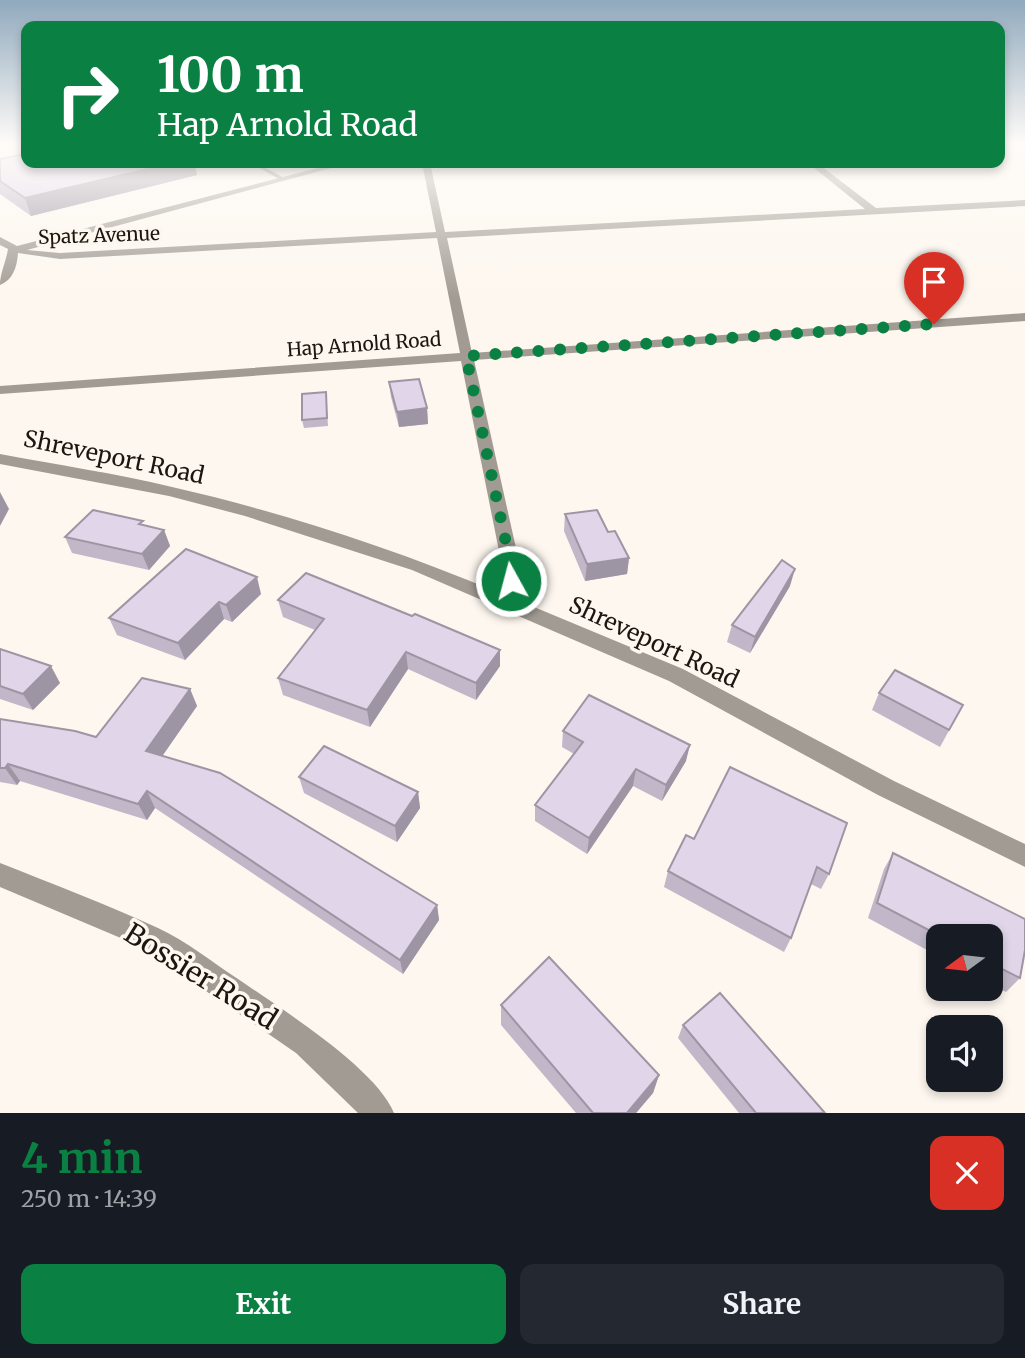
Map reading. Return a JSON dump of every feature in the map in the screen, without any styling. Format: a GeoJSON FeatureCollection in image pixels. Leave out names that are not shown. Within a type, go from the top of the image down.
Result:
{"type":"FeatureCollection","features":[{"type":"Feature","properties":{"kind":"street"},"geometry":{"type":"LineString","coordinates":[[0,253],[226,194]]}},
{"type":"Feature","properties":{"kind":"street"},"geometry":{"type":"LineString","coordinates":[[432,194],[511,566],[511,581],[499,599]]}},
{"type":"Feature","properties":{"kind":"street"},"geometry":{"type":"LineString","coordinates":[[852,194],[874,211]]}},
{"type":"Feature","properties":{"kind":"street","name":"Spatz Avenue"},"geometry":{"type":"LineString","coordinates":[[13,250],[61,257],[1025,203]]}},
{"type":"Feature","properties":{"kind":"street"},"geometry":{"type":"LineString","coordinates":[[0,240],[13,250]]}},
{"type":"Feature","properties":{"kind":"street"},"geometry":{"type":"LineString","coordinates":[[0,282],[10,268],[13,250]]}},
{"type":"Feature","properties":{"kind":"street"},"geometry":{"type":"LineString","coordinates":[[1019,318],[1025,328]]}},
{"type":"Feature","properties":{"kind":"street","name":"Hap Arnold Road"},"geometry":{"type":"LineString","coordinates":[[0,390],[1019,318]]}},
{"type":"Feature","properties":{"kind":"street","name":"Shreveport Road"},"geometry":{"type":"LineString","coordinates":[[0,459],[170,491],[250,512],[418,566],[676,675],[886,788],[1025,856]]}},
{"type":"Feature","properties":{"kind":"street","name":"Bossier Road"},"geometry":{"type":"LineString","coordinates":[[0,875],[151,939],[194,965],[306,1043],[354,1086],[379,1113]]}},
{"type":"Feature","properties":{"kind":"building"},"geometry":{"type":"Polygon","coordinates":[[[19,194],[42,194],[25,198],[19,194]]]}},
{"type":"Feature","properties":{"kind":"building"},"geometry":{"type":"Polygon","coordinates":[[[419,379],[427,408],[397,412],[389,382],[419,379]]]}},
{"type":"Feature","properties":{"kind":"building"},"geometry":{"type":"Polygon","coordinates":[[[326,392],[327,418],[302,420],[302,394],[326,392]]]}},
{"type":"Feature","properties":{"kind":"building"},"geometry":{"type":"Polygon","coordinates":[[[93,510],[143,521],[139,524],[164,530],[142,554],[65,537],[93,510]]]}},
{"type":"Feature","properties":{"kind":"building"},"geometry":{"type":"Polygon","coordinates":[[[597,510],[608,532],[615,531],[629,558],[587,564],[565,514],[597,510]]]}},
{"type":"Feature","properties":{"kind":"building"},"geometry":{"type":"Polygon","coordinates":[[[186,549],[257,577],[226,605],[219,602],[178,643],[109,618],[186,549]]]}},
{"type":"Feature","properties":{"kind":"building"},"geometry":{"type":"Polygon","coordinates":[[[782,560],[795,569],[755,637],[732,625],[782,560]]]}},
{"type":"Feature","properties":{"kind":"building"},"geometry":{"type":"Polygon","coordinates":[[[306,573],[412,616],[415,614],[500,650],[476,683],[406,652],[367,710],[278,678],[324,619],[278,600],[306,573]]]}},
{"type":"Feature","properties":{"kind":"building"},"geometry":{"type":"Polygon","coordinates":[[[0,649],[51,666],[23,694],[0,686],[0,649]]]}},
{"type":"Feature","properties":{"kind":"building"},"geometry":{"type":"Polygon","coordinates":[[[895,670],[963,705],[949,730],[879,693],[895,670]]]}},
{"type":"Feature","properties":{"kind":"building"},"geometry":{"type":"Polygon","coordinates":[[[142,678],[190,689],[146,751],[220,773],[437,905],[400,960],[147,791],[138,804],[8,764],[5,768],[0,768],[0,719],[96,737],[142,678]]]}},
{"type":"Feature","properties":{"kind":"building"},"geometry":{"type":"Polygon","coordinates":[[[589,695],[690,745],[666,785],[636,769],[589,838],[535,805],[583,742],[563,731],[589,695]]]}},
{"type":"Feature","properties":{"kind":"building"},"geometry":{"type":"Polygon","coordinates":[[[324,746],[418,792],[395,826],[299,777],[324,746]]]}},
{"type":"Feature","properties":{"kind":"building"},"geometry":{"type":"Polygon","coordinates":[[[730,767],[847,823],[829,874],[817,867],[791,938],[668,871],[686,835],[694,839],[730,767]]]}},
{"type":"Feature","properties":{"kind":"building"},"geometry":{"type":"Polygon","coordinates":[[[893,853],[1025,919],[1025,950],[1020,978],[1003,970],[1003,924],[926,924],[926,929],[877,903],[893,853]]]}},
{"type":"Feature","properties":{"kind":"building"},"geometry":{"type":"Polygon","coordinates":[[[549,957],[659,1075],[627,1113],[593,1113],[501,1005],[549,957]]]}},
{"type":"Feature","properties":{"kind":"building"},"geometry":{"type":"Polygon","coordinates":[[[720,993],[825,1113],[756,1113],[683,1025],[720,993]]]}},
{"type":"Feature","properties":{"kind":"route"},"geometry":{"type":"LineString","coordinates":[[511,581],[511,566],[466,356],[934,324]]}}]}
